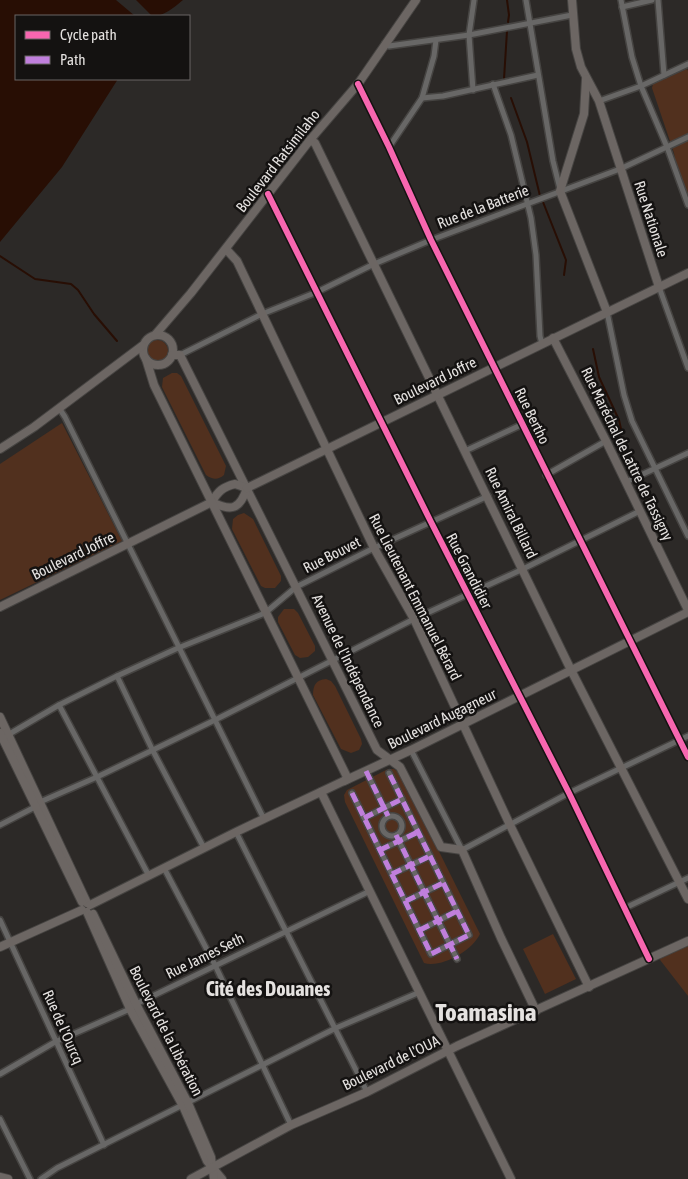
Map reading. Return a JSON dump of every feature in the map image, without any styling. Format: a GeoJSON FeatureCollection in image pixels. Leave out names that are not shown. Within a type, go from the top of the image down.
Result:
{"type":"FeatureCollection","features":[{"type":"Feature","properties":{"kind":"street","name":"Boulevard Ratsimilaho"},"geometry":{"type":"LineString","coordinates":[[155,335],[226,249],[310,140],[358,84],[416,0]]}},
{"type":"Feature","properties":{"kind":"street"},"geometry":{"type":"LineString","coordinates":[[473,90],[469,35],[474,0]]}},
{"type":"Feature","properties":{"kind":"street"},"geometry":{"type":"LineString","coordinates":[[526,0],[553,161],[560,191],[607,312],[624,395],[632,421],[688,536]]}},
{"type":"Feature","properties":{"kind":"street"},"geometry":{"type":"LineString","coordinates":[[560,191],[584,114],[586,80],[576,49],[572,0]]}},
{"type":"Feature","properties":{"kind":"street"},"geometry":{"type":"LineString","coordinates":[[621,0],[632,56],[641,86],[667,147],[688,205]]}},
{"type":"Feature","properties":{"kind":"street"},"geometry":{"type":"LineString","coordinates":[[622,7],[652,0]]}},
{"type":"Feature","properties":{"kind":"street"},"geometry":{"type":"LineString","coordinates":[[658,0],[664,75]]}},
{"type":"Feature","properties":{"kind":"street"},"geometry":{"type":"LineString","coordinates":[[385,43],[389,46],[436,40],[572,15]]}},
{"type":"Feature","properties":{"kind":"street"},"geometry":{"type":"LineString","coordinates":[[389,147],[422,98],[434,56],[436,40]]}},
{"type":"Feature","properties":{"kind":"street"},"geometry":{"type":"LineString","coordinates":[[599,101],[641,86],[688,64]]}},
{"type":"Feature","properties":{"kind":"street"},"geometry":{"type":"LineString","coordinates":[[422,98],[433,98],[538,75]]}},
{"type":"Feature","properties":{"kind":"street","name":"Rue Nationale"},"geometry":{"type":"LineString","coordinates":[[586,80],[599,101],[658,287],[688,368]]}},
{"type":"Feature","properties":{"kind":"street","name":"Rue Bertho"},"geometry":{"type":"LineString","coordinates":[[358,84],[431,240],[523,424],[546,475],[688,757]]}},
{"type":"Feature","properties":{"kind":"street"},"geometry":{"type":"LineString","coordinates":[[493,84],[511,135],[528,204],[536,255],[542,344]]}},
{"type":"Feature","properties":{"kind":"street","name":"Rue de la Batterie"},"geometry":{"type":"LineString","coordinates":[[176,355],[262,314],[318,292],[374,264],[431,240],[620,169],[688,137]]}},
{"type":"Feature","properties":{"kind":"street","name":"Rue Amiral Billard"},"geometry":{"type":"LineString","coordinates":[[310,140],[315,144],[488,496],[571,670],[688,899]]}},
{"type":"Feature","properties":{"kind":"street","name":"Rue Grandidier"},"geometry":{"type":"LineString","coordinates":[[268,194],[467,595],[569,793],[649,959]]}},
{"type":"Feature","properties":{"kind":"street","name":"Rue Lieutenant Emmanuel Bérard"},"geometry":{"type":"LineString","coordinates":[[226,249],[237,261],[374,548],[414,619],[510,825],[589,986]]}},
{"type":"Feature","properties":{"kind":"street","name":"Boulevard Joffre"},"geometry":{"type":"LineString","coordinates":[[0,607],[212,502],[217,493],[225,486],[235,484],[247,488],[688,273]]}},
{"type":"Feature","properties":{"kind":"street"},"geometry":{"type":"LineString","coordinates":[[0,449],[59,408],[155,335],[164,336],[171,342],[176,355],[166,363],[157,366],[148,363],[143,356],[142,346]]}},
{"type":"Feature","properties":{"kind":"street","name":"Rue Maréchal de Lattre de Tassigny"},"geometry":{"type":"LineString","coordinates":[[553,338],[606,441],[688,611]]}},
{"type":"Feature","properties":{"kind":"street","name":"Avenue de l'Indépendance"},"geometry":{"type":"LineString","coordinates":[[176,355],[247,488],[377,750],[400,767],[441,847],[462,850]]}},
{"type":"Feature","properties":{"kind":"street"},"geometry":{"type":"LineString","coordinates":[[146,359],[154,385],[297,678],[345,781]]}},
{"type":"Feature","properties":{"kind":"street"},"geometry":{"type":"LineString","coordinates":[[59,408],[264,819]]}},
{"type":"Feature","properties":{"kind":"street"},"geometry":{"type":"LineString","coordinates":[[466,451],[523,424]]}},
{"type":"Feature","properties":{"kind":"street"},"geometry":{"type":"LineString","coordinates":[[546,475],[606,441]]}},
{"type":"Feature","properties":{"kind":"street"},"geometry":{"type":"LineString","coordinates":[[626,482],[688,453]]}},
{"type":"Feature","properties":{"kind":"street"},"geometry":{"type":"LineString","coordinates":[[212,502],[225,509],[235,506],[243,500],[247,488]]}},
{"type":"Feature","properties":{"kind":"street","name":"Rue Bouvet"},"geometry":{"type":"LineString","coordinates":[[4,735],[117,676],[178,648],[265,613],[296,587],[374,548],[488,496]]}},
{"type":"Feature","properties":{"kind":"street"},"geometry":{"type":"LineString","coordinates":[[0,825],[152,749],[215,720],[414,619],[523,570],[640,511]]}},
{"type":"Feature","properties":{"kind":"street","name":"Boulevard Augagneur"},"geometry":{"type":"LineString","coordinates":[[0,947],[87,907],[236,832],[411,750],[688,611]]}},
{"type":"Feature","properties":{"kind":"street"},"geometry":{"type":"LineString","coordinates":[[117,676],[152,749],[204,848]]}},
{"type":"Feature","properties":{"kind":"street"},"geometry":{"type":"LineString","coordinates":[[59,705],[148,876]]}},
{"type":"Feature","properties":{"kind":"street","name":"Boulevard de la Libération"},"geometry":{"type":"LineString","coordinates":[[0,717],[4,735],[133,1006],[211,1157],[214,1179]]}},
{"type":"Feature","properties":{"kind":"street"},"geometry":{"type":"LineString","coordinates":[[462,850],[569,793],[688,736]]}},
{"type":"Feature","properties":{"kind":"street"},"geometry":{"type":"LineString","coordinates":[[411,750],[462,850],[536,1011]]}},
{"type":"Feature","properties":{"kind":"street"},"geometry":{"type":"LineString","coordinates":[[366,771],[388,816]]}},
{"type":"Feature","properties":{"kind":"street"},"geometry":{"type":"LineString","coordinates":[[352,793],[431,954],[469,935],[389,773]]}},
{"type":"Feature","properties":{"kind":"street"},"geometry":{"type":"LineString","coordinates":[[321,792],[511,1179]]}},
{"type":"Feature","properties":{"kind":"street"},"geometry":{"type":"LineString","coordinates":[[364,818],[402,799]]}},
{"type":"Feature","properties":{"kind":"street"},"geometry":{"type":"LineString","coordinates":[[388,816],[395,816],[402,823],[401,830],[396,835],[387,835],[382,830],[382,822],[388,816]]}},
{"type":"Feature","properties":{"kind":"street"},"geometry":{"type":"LineString","coordinates":[[236,832],[367,1092]]}},
{"type":"Feature","properties":{"kind":"street"},"geometry":{"type":"LineString","coordinates":[[380,850],[418,832]]}},
{"type":"Feature","properties":{"kind":"street"},"geometry":{"type":"LineString","coordinates":[[396,835],[457,959]]}},
{"type":"Feature","properties":{"kind":"street"},"geometry":{"type":"LineString","coordinates":[[392,874],[430,856]]}},
{"type":"Feature","properties":{"kind":"street"},"geometry":{"type":"LineString","coordinates":[[164,868],[215,965],[291,1125]]}},
{"type":"Feature","properties":{"kind":"street"},"geometry":{"type":"LineString","coordinates":[[625,908],[688,878]]}},
{"type":"Feature","properties":{"kind":"street"},"geometry":{"type":"LineString","coordinates":[[406,901],[443,883]]}},
{"type":"Feature","properties":{"kind":"street","name":"Rue James Seth"},"geometry":{"type":"LineString","coordinates":[[0,1074],[56,1042],[370,891]]}},
{"type":"Feature","properties":{"kind":"street"},"geometry":{"type":"LineString","coordinates":[[420,930],[457,912]]}},
{"type":"Feature","properties":{"kind":"street","name":"Rue de l'Ourcq"},"geometry":{"type":"LineString","coordinates":[[0,920],[104,1145]]}},
{"type":"Feature","properties":{"kind":"street","name":"Boulevard de l'OUA"},"geometry":{"type":"LineString","coordinates":[[191,1179],[291,1125],[367,1092],[448,1051],[688,941]]}},
{"type":"Feature","properties":{"kind":"street"},"geometry":{"type":"LineString","coordinates":[[41,1179],[57,1168],[336,1028],[420,992]]}},
{"type":"Feature","properties":{"kind":"street"},"geometry":{"type":"LineString","coordinates":[[0,1119],[30,1179]]}},
{"type":"Feature","properties":{"kind":"street","name":"Boulevard de la Libération"},"geometry":{"type":"LineString","coordinates":[[212,1168],[222,1179]]}},
{"type":"Feature","properties":{"kind":"street"},"geometry":{"type":"LineString","coordinates":[[0,1177],[8,1179]]}},
{"type":"Feature","properties":{"kind":"shaded area"},"geometry":{"type":"Polygon","coordinates":[[[0,0],[116,0],[134,15],[15,15],[15,80],[117,80],[62,167],[0,242],[0,0]]]}},
{"type":"Feature","properties":{"kind":"shaded area"},"geometry":{"type":"Polygon","coordinates":[[[136,0],[183,0],[165,13],[151,15],[136,0]]]}},
{"type":"Feature","properties":{"kind":"shaded area"},"geometry":{"type":"Polygon","coordinates":[[[687,69],[688,198],[677,171],[674,153],[652,88],[653,84],[687,69]]]}},
{"type":"Feature","properties":{"kind":"shaded area"},"geometry":{"type":"Polygon","coordinates":[[[157,340],[165,343],[168,351],[165,359],[157,362],[149,359],[146,351],[149,343],[157,340]]]}},
{"type":"Feature","properties":{"kind":"shaded area"},"geometry":{"type":"Polygon","coordinates":[[[172,373],[177,373],[181,376],[226,466],[224,475],[220,478],[213,479],[206,475],[162,387],[163,378],[172,373]]]}},
{"type":"Feature","properties":{"kind":"shaded area"},"geometry":{"type":"Polygon","coordinates":[[[62,423],[122,541],[0,600],[0,464],[62,423]]]}},
{"type":"Feature","properties":{"kind":"shaded area"},"geometry":{"type":"Polygon","coordinates":[[[244,513],[253,519],[281,576],[281,581],[275,588],[261,586],[232,529],[233,519],[244,513]]]}},
{"type":"Feature","properties":{"kind":"shaded area"},"geometry":{"type":"Polygon","coordinates":[[[284,609],[294,609],[298,613],[315,646],[315,651],[308,657],[300,658],[295,655],[278,622],[278,617],[284,609]]]}},
{"type":"Feature","properties":{"kind":"shaded area"},"geometry":{"type":"Polygon","coordinates":[[[326,679],[335,686],[361,739],[362,744],[359,750],[351,753],[341,749],[313,695],[316,684],[326,679]]]}},
{"type":"Feature","properties":{"kind":"shaded area"},"geometry":{"type":"Polygon","coordinates":[[[388,769],[394,769],[400,773],[480,934],[464,952],[448,961],[431,964],[424,963],[345,802],[344,795],[347,790],[388,769]]]}},
{"type":"Feature","properties":{"kind":"shaded area"},"geometry":{"type":"Polygon","coordinates":[[[553,934],[576,979],[545,994],[523,949],[553,934]]]}},
{"type":"Feature","properties":{"kind":"shaded area"},"geometry":{"type":"Polygon","coordinates":[[[688,945],[688,996],[657,956],[688,945]]]}},
{"type":"Feature","properties":{"kind":"waterway"},"geometry":{"type":"LineString","coordinates":[[507,0],[508,22]]}},
{"type":"Feature","properties":{"kind":"waterway"},"geometry":{"type":"LineString","coordinates":[[504,79],[507,31]]}},
{"type":"Feature","properties":{"kind":"waterway"},"geometry":{"type":"LineString","coordinates":[[511,98],[527,142],[540,196]]}},
{"type":"Feature","properties":{"kind":"waterway"},"geometry":{"type":"LineString","coordinates":[[543,202],[566,260],[564,275]]}},
{"type":"Feature","properties":{"kind":"waterway"},"geometry":{"type":"LineString","coordinates":[[0,256],[35,279],[71,284],[78,290],[94,314],[117,341]]}},
{"type":"Feature","properties":{"kind":"waterway"},"geometry":{"type":"LineString","coordinates":[[593,349],[599,377],[619,420],[621,429]]}},
{"type":"Feature","properties":{"kind":"marked path"},"geometry":{"type":"LineString","coordinates":[[366,771],[388,816]]}},
{"type":"Feature","properties":{"kind":"marked path"},"geometry":{"type":"LineString","coordinates":[[352,793],[431,954],[469,935],[389,773]]}},
{"type":"Feature","properties":{"kind":"marked path"},"geometry":{"type":"LineString","coordinates":[[364,818],[402,799]]}},
{"type":"Feature","properties":{"kind":"marked path"},"geometry":{"type":"LineString","coordinates":[[380,850],[418,832]]}},
{"type":"Feature","properties":{"kind":"marked path"},"geometry":{"type":"LineString","coordinates":[[396,835],[457,959]]}},
{"type":"Feature","properties":{"kind":"marked path"},"geometry":{"type":"LineString","coordinates":[[392,874],[430,856]]}},
{"type":"Feature","properties":{"kind":"marked path"},"geometry":{"type":"LineString","coordinates":[[406,901],[443,883]]}},
{"type":"Feature","properties":{"kind":"marked path"},"geometry":{"type":"LineString","coordinates":[[420,930],[457,911]]}},
{"type":"Feature","properties":{"kind":"cycle path"},"geometry":{"type":"LineString","coordinates":[[358,84],[431,240],[688,757]]}},
{"type":"Feature","properties":{"kind":"cycle path"},"geometry":{"type":"LineString","coordinates":[[268,194],[431,522],[569,793],[649,959]]}},
{"type":"Feature","properties":{"kind":"district","name":"Cité des Douanes"},"geometry":{"type":"Point","coordinates":[268,989]}},
{"type":"Feature","properties":{"kind":"district","name":"Toamasina"},"geometry":{"type":"Point","coordinates":[486,1012]}}]}
